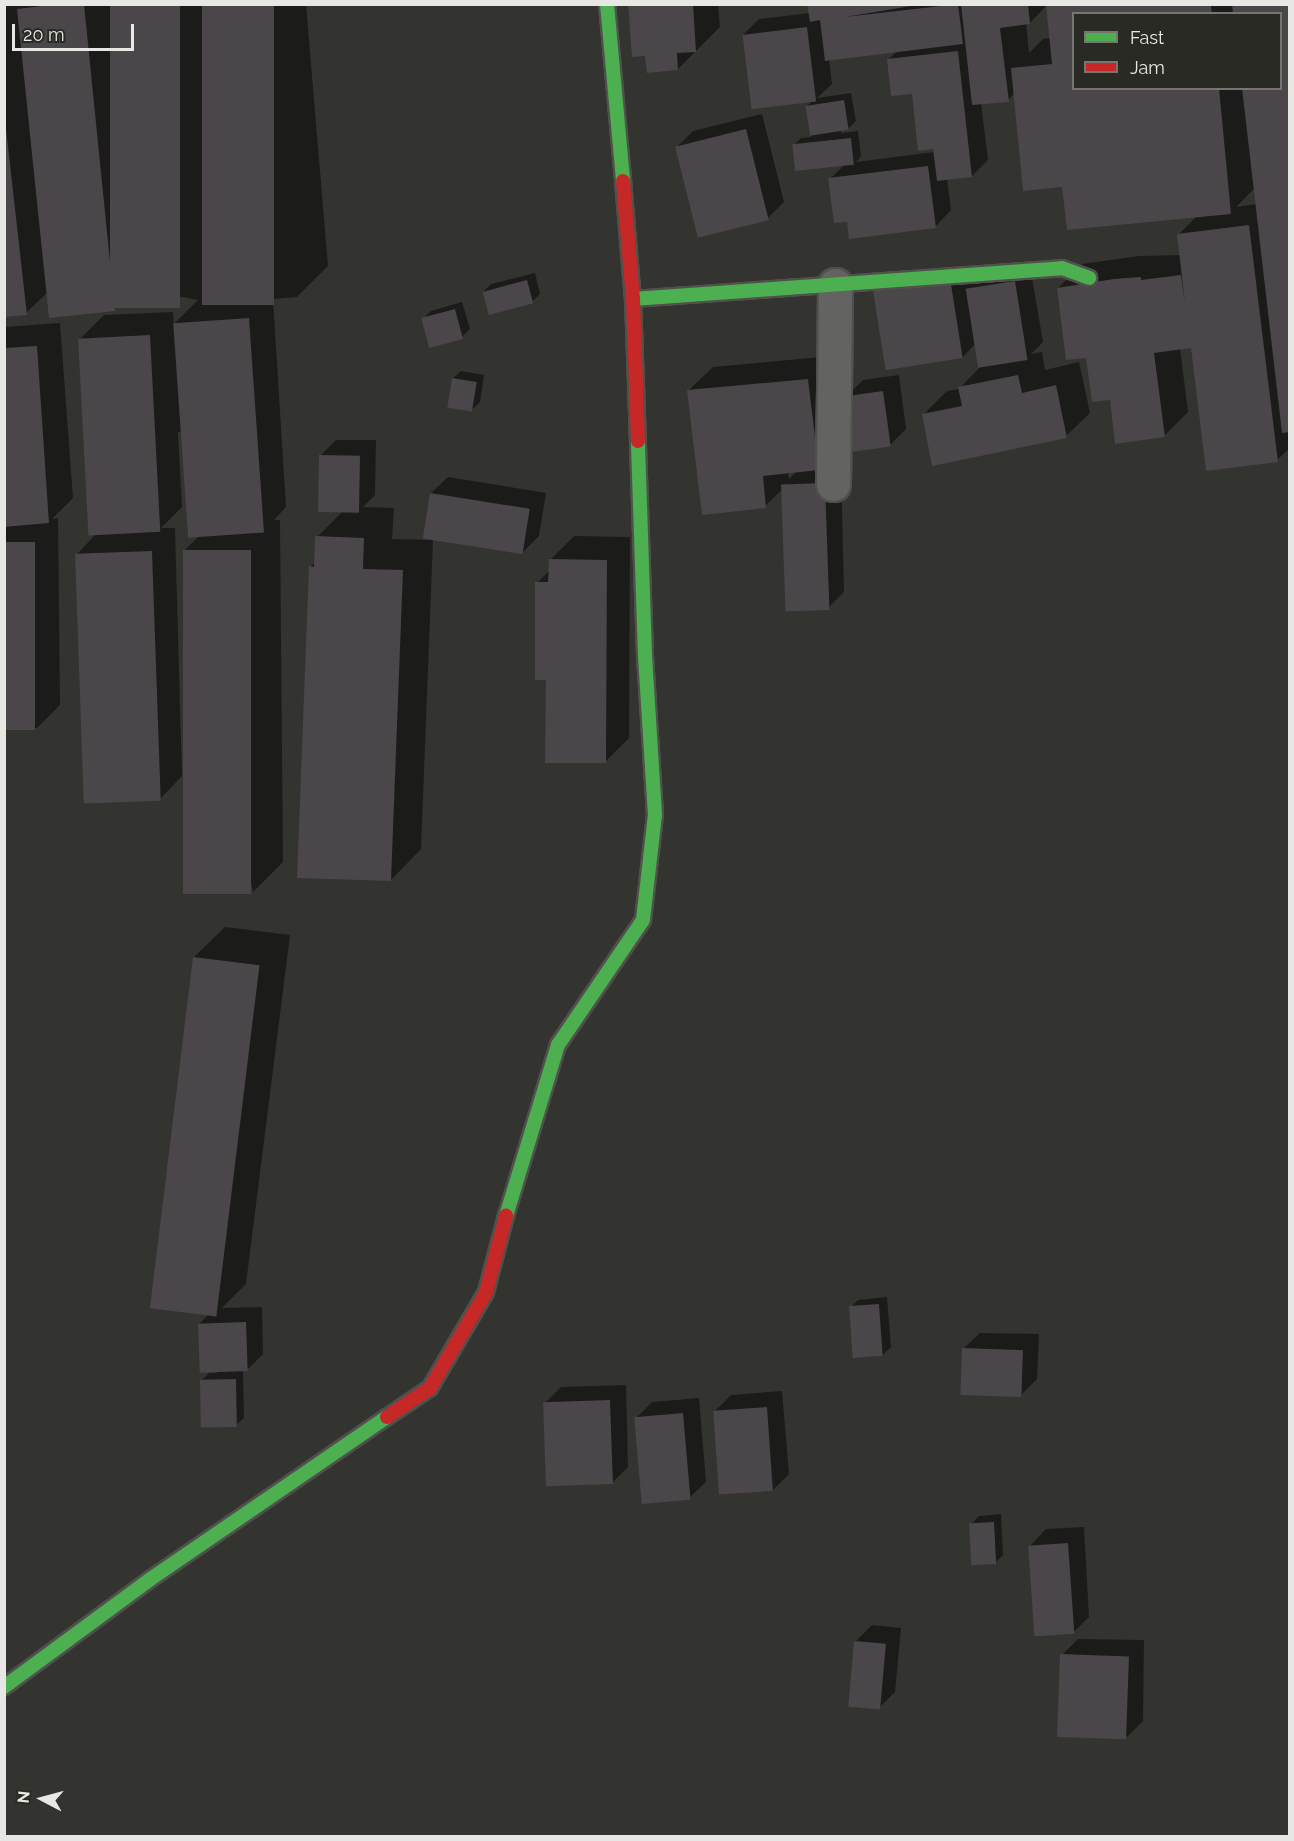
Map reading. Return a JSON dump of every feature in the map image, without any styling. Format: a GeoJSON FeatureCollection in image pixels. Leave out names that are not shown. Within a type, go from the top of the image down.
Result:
{"type":"FeatureCollection","features":[{"type":"Feature","properties":{"kind":"street"},"geometry":{"type":"LineString","coordinates":[[4,1687],[149,1580],[430,1388],[486,1292],[517,1173],[558,1045],[643,920],[655,815],[645,656],[633,299],[608,4]]}},
{"type":"Feature","properties":{"kind":"street"},"geometry":{"type":"LineString","coordinates":[[633,299],[1062,268],[1089,278]]}},
{"type":"Feature","properties":{"kind":"street"},"geometry":{"type":"LineString","coordinates":[[833,484],[835,285]]}},
{"type":"Feature","properties":{"kind":"building"},"geometry":{"type":"Polygon","coordinates":[[[58,4],[84,4],[115,311],[49,318],[17,9],[58,4]]]}},
{"type":"Feature","properties":{"kind":"building"},"geometry":{"type":"Polygon","coordinates":[[[110,4],[180,4],[180,308],[110,308],[110,4]]]}},
{"type":"Feature","properties":{"kind":"building"},"geometry":{"type":"Polygon","coordinates":[[[202,4],[274,4],[274,305],[202,305],[202,4]]]}},
{"type":"Feature","properties":{"kind":"building"},"geometry":{"type":"Polygon","coordinates":[[[628,4],[693,4],[696,52],[677,53],[678,70],[647,73],[645,56],[632,57],[628,4]]]}},
{"type":"Feature","properties":{"kind":"building"},"geometry":{"type":"Polygon","coordinates":[[[807,4],[923,4],[845,17],[958,4],[963,44],[825,61],[820,20],[810,22],[807,4]]]}},
{"type":"Feature","properties":{"kind":"building"},"geometry":{"type":"Polygon","coordinates":[[[961,4],[1028,4],[1030,24],[1000,28],[1009,102],[972,105],[961,4]]]}},
{"type":"Feature","properties":{"kind":"building"},"geometry":{"type":"Polygon","coordinates":[[[1232,4],[1290,4],[1290,432],[1282,433],[1242,90],[1282,90],[1282,12],[1233,12],[1232,4]]]}},
{"type":"Feature","properties":{"kind":"building"},"geometry":{"type":"Polygon","coordinates":[[[1046,5],[1211,5],[1212,12],[1072,12],[1072,90],[1219,90],[1231,214],[1067,230],[1062,187],[1023,191],[1011,68],[1052,64],[1046,5]]]}},
{"type":"Feature","properties":{"kind":"building"},"geometry":{"type":"Polygon","coordinates":[[[807,27],[816,101],[752,109],[742,35],[807,27]]]}},
{"type":"Feature","properties":{"kind":"building"},"geometry":{"type":"Polygon","coordinates":[[[958,51],[972,177],[937,181],[933,149],[918,151],[912,94],[891,96],[887,59],[958,51]]]}},
{"type":"Feature","properties":{"kind":"building"},"geometry":{"type":"Polygon","coordinates":[[[844,100],[849,130],[810,136],[805,106],[844,100]]]}},
{"type":"Feature","properties":{"kind":"building"},"geometry":{"type":"Polygon","coordinates":[[[4,111],[27,315],[4,317],[4,111]]]}},
{"type":"Feature","properties":{"kind":"building"},"geometry":{"type":"Polygon","coordinates":[[[746,129],[769,220],[698,238],[675,147],[746,129]]]}},
{"type":"Feature","properties":{"kind":"building"},"geometry":{"type":"Polygon","coordinates":[[[851,138],[854,165],[795,171],[792,144],[851,138]]]}},
{"type":"Feature","properties":{"kind":"building"},"geometry":{"type":"Polygon","coordinates":[[[928,166],[936,228],[849,239],[847,222],[834,223],[828,178],[928,166]]]}},
{"type":"Feature","properties":{"kind":"building"},"geometry":{"type":"Polygon","coordinates":[[[1249,225],[1278,462],[1206,471],[1191,348],[1154,353],[1165,437],[1115,444],[1110,400],[1092,402],[1086,358],[1066,360],[1057,288],[1114,279],[1141,277],[1141,280],[1181,275],[1185,303],[1177,234],[1249,225]]]}},
{"type":"Feature","properties":{"kind":"building"},"geometry":{"type":"Polygon","coordinates":[[[950,278],[963,358],[886,370],[873,290],[950,278]]]}},
{"type":"Feature","properties":{"kind":"building"},"geometry":{"type":"Polygon","coordinates":[[[527,280],[533,303],[489,315],[483,292],[527,280]]]}},
{"type":"Feature","properties":{"kind":"building"},"geometry":{"type":"Polygon","coordinates":[[[1015,281],[1028,360],[978,368],[966,289],[1015,281]]]}},
{"type":"Feature","properties":{"kind":"building"},"geometry":{"type":"Polygon","coordinates":[[[455,309],[463,339],[429,348],[421,318],[455,309]]]}},
{"type":"Feature","properties":{"kind":"building"},"geometry":{"type":"Polygon","coordinates":[[[249,318],[264,532],[188,538],[173,323],[249,318]]]}},
{"type":"Feature","properties":{"kind":"building"},"geometry":{"type":"Polygon","coordinates":[[[150,335],[160,532],[88,535],[78,339],[150,335]]]}},
{"type":"Feature","properties":{"kind":"building"},"geometry":{"type":"Polygon","coordinates":[[[37,346],[49,523],[4,527],[4,348],[37,346]]]}},
{"type":"Feature","properties":{"kind":"building"},"geometry":{"type":"Polygon","coordinates":[[[1018,375],[1022,393],[1056,385],[1067,438],[932,466],[922,414],[962,406],[958,387],[1018,375]]]}},
{"type":"Feature","properties":{"kind":"building"},"geometry":{"type":"Polygon","coordinates":[[[452,378],[477,382],[472,412],[447,408],[452,378]]]}},
{"type":"Feature","properties":{"kind":"building"},"geometry":{"type":"Polygon","coordinates":[[[808,379],[819,470],[763,476],[766,508],[702,515],[687,390],[808,379]]]}},
{"type":"Feature","properties":{"kind":"building"},"geometry":{"type":"Polygon","coordinates":[[[883,391],[891,446],[853,452],[845,396],[883,391]]]}},
{"type":"Feature","properties":{"kind":"building"},"geometry":{"type":"Polygon","coordinates":[[[319,455],[360,456],[359,513],[318,512],[319,455]]]}},
{"type":"Feature","properties":{"kind":"building"},"geometry":{"type":"Polygon","coordinates":[[[825,483],[829,610],[785,611],[781,485],[825,483]]]}},
{"type":"Feature","properties":{"kind":"building"},"geometry":{"type":"Polygon","coordinates":[[[430,493],[530,509],[523,554],[423,538],[430,493]]]}},
{"type":"Feature","properties":{"kind":"building"},"geometry":{"type":"Polygon","coordinates":[[[315,536],[364,538],[363,569],[403,570],[391,881],[297,878],[309,566],[314,567],[315,536]]]}},
{"type":"Feature","properties":{"kind":"building"},"geometry":{"type":"Polygon","coordinates":[[[4,542],[35,542],[35,730],[4,730],[4,542]]]}},
{"type":"Feature","properties":{"kind":"building"},"geometry":{"type":"Polygon","coordinates":[[[183,550],[251,550],[251,894],[183,894],[183,550]]]}},
{"type":"Feature","properties":{"kind":"building"},"geometry":{"type":"Polygon","coordinates":[[[152,551],[161,801],[84,804],[75,554],[152,551]]]}},
{"type":"Feature","properties":{"kind":"building"},"geometry":{"type":"Polygon","coordinates":[[[549,559],[607,560],[606,763],[545,763],[546,680],[535,680],[535,582],[548,582],[549,559]]]}},
{"type":"Feature","properties":{"kind":"building"},"geometry":{"type":"Polygon","coordinates":[[[193,957],[260,965],[216,1317],[150,1308],[193,957]]]}},
{"type":"Feature","properties":{"kind":"building"},"geometry":{"type":"Polygon","coordinates":[[[879,1304],[883,1356],[853,1358],[849,1306],[879,1304]]]}},
{"type":"Feature","properties":{"kind":"building"},"geometry":{"type":"Polygon","coordinates":[[[246,1322],[248,1371],[200,1373],[198,1324],[246,1322]]]}},
{"type":"Feature","properties":{"kind":"building"},"geometry":{"type":"Polygon","coordinates":[[[962,1348],[1023,1350],[1021,1397],[960,1395],[962,1348]]]}},
{"type":"Feature","properties":{"kind":"building"},"geometry":{"type":"Polygon","coordinates":[[[236,1379],[237,1427],[201,1428],[200,1380],[236,1379]]]}},
{"type":"Feature","properties":{"kind":"building"},"geometry":{"type":"Polygon","coordinates":[[[610,1400],[613,1484],[546,1486],[543,1402],[610,1400]]]}},
{"type":"Feature","properties":{"kind":"building"},"geometry":{"type":"Polygon","coordinates":[[[767,1407],[773,1491],[719,1495],[713,1411],[767,1407]]]}},
{"type":"Feature","properties":{"kind":"building"},"geometry":{"type":"Polygon","coordinates":[[[683,1413],[691,1500],[642,1504],[634,1417],[683,1413]]]}},
{"type":"Feature","properties":{"kind":"building"},"geometry":{"type":"Polygon","coordinates":[[[994,1522],[996,1564],[971,1565],[969,1523],[994,1522]]]}},
{"type":"Feature","properties":{"kind":"building"},"geometry":{"type":"Polygon","coordinates":[[[1068,1543],[1074,1634],[1034,1637],[1028,1546],[1068,1543]]]}},
{"type":"Feature","properties":{"kind":"building"},"geometry":{"type":"Polygon","coordinates":[[[854,1641],[886,1644],[880,1710],[848,1707],[854,1641]]]}},
{"type":"Feature","properties":{"kind":"building"},"geometry":{"type":"Polygon","coordinates":[[[1060,1654],[1129,1656],[1126,1739],[1057,1737],[1060,1654]]]}},
{"type":"Feature","properties":{"kind":"traffic: fast"},"geometry":{"type":"LineString","coordinates":[[607,4],[623,181]]}},
{"type":"Feature","properties":{"kind":"traffic: fast"},"geometry":{"type":"LineString","coordinates":[[633,299],[1062,268],[1089,278]]}},
{"type":"Feature","properties":{"kind":"traffic: fast"},"geometry":{"type":"LineString","coordinates":[[506,1216],[558,1045],[643,920],[655,815],[645,656],[638,441]]}},
{"type":"Feature","properties":{"kind":"traffic: fast"},"geometry":{"type":"LineString","coordinates":[[4,1687],[149,1580],[387,1417]]}},
{"type":"Feature","properties":{"kind":"traffic: jam"},"geometry":{"type":"LineString","coordinates":[[623,181],[633,299],[638,441]]}},
{"type":"Feature","properties":{"kind":"traffic: jam"},"geometry":{"type":"LineString","coordinates":[[387,1417],[430,1388],[486,1292],[506,1216]]}}]}
